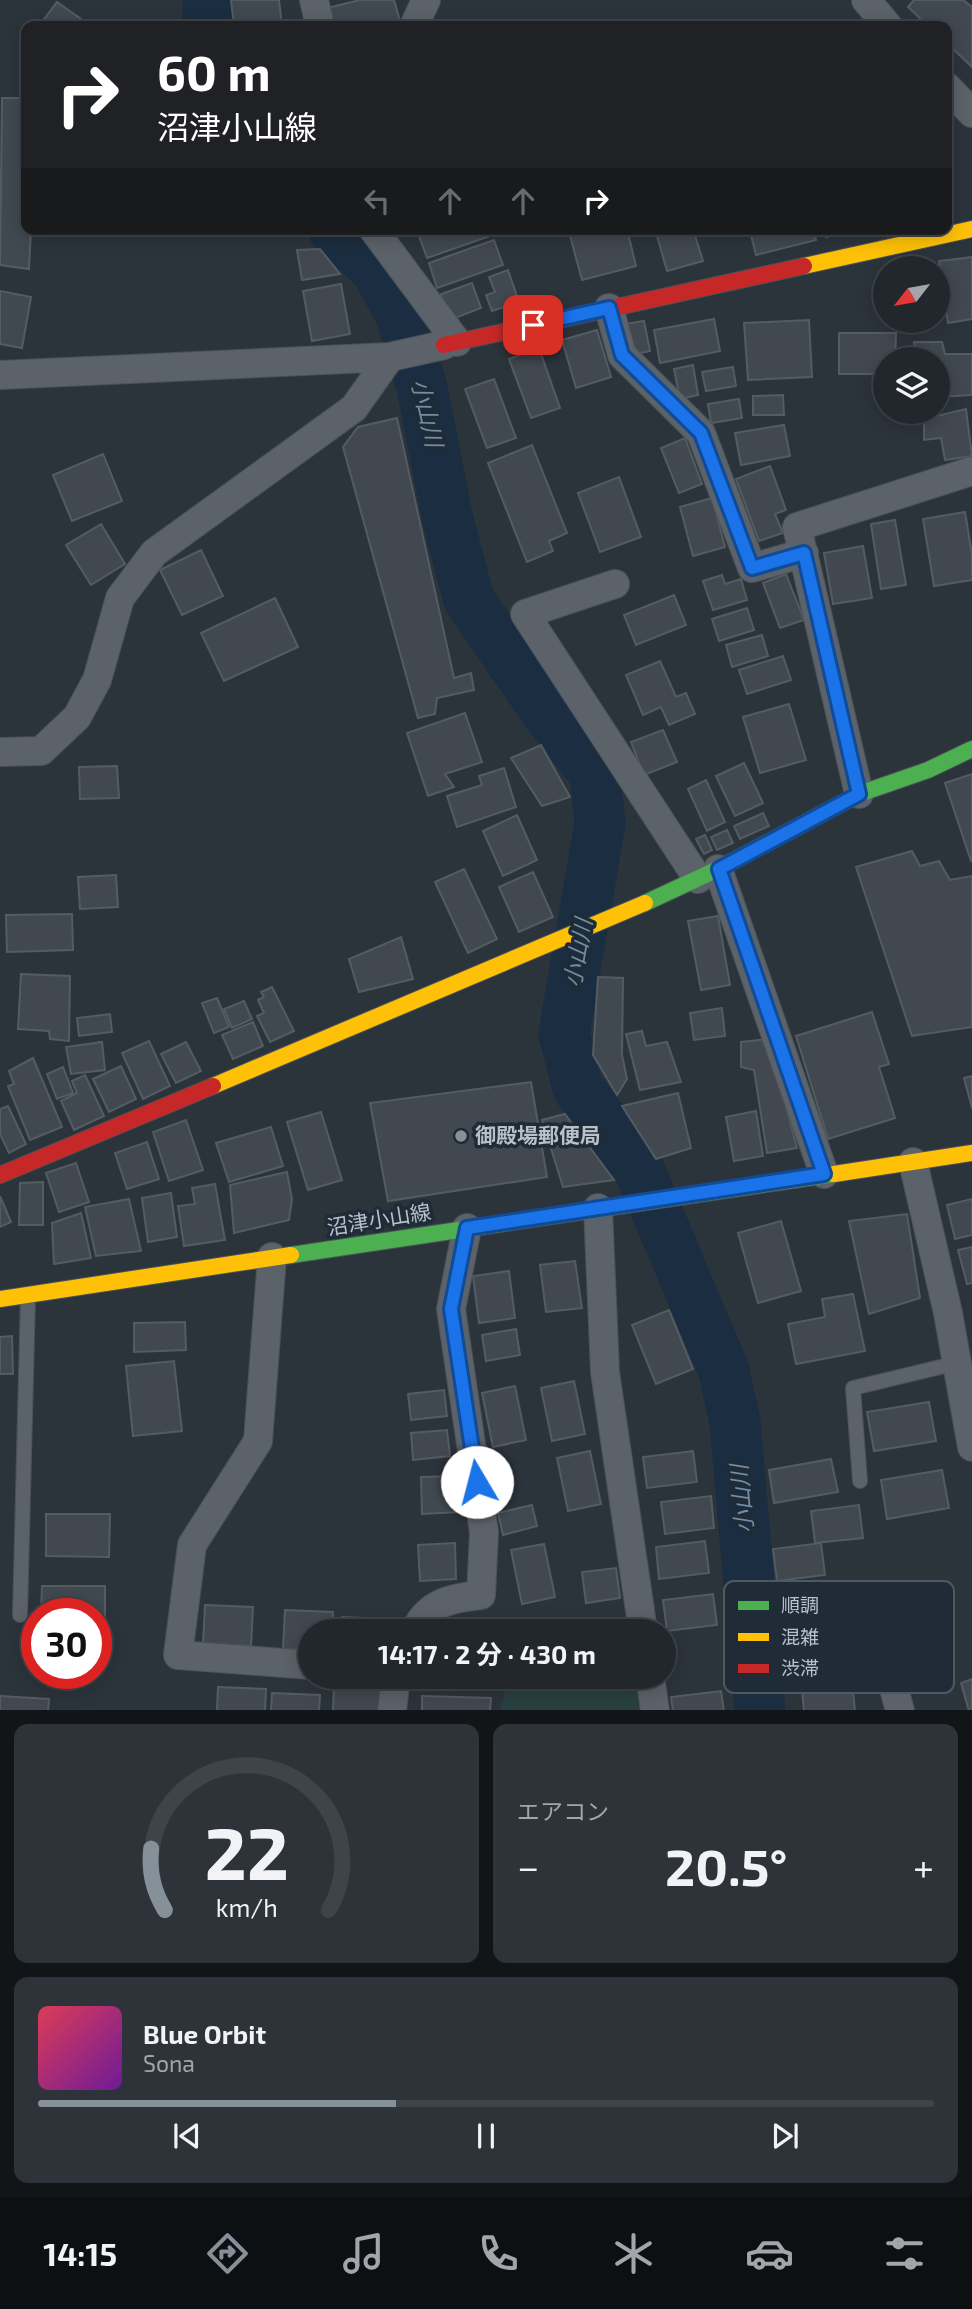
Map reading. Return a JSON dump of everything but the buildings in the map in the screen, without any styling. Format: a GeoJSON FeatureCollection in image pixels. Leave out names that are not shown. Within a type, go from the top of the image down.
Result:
{"type":"FeatureCollection","features":[{"type":"Feature","properties":{"kind":"street"},"geometry":{"type":"LineString","coordinates":[[314,0],[319,21]]}},
{"type":"Feature","properties":{"kind":"street"},"geometry":{"type":"LineString","coordinates":[[416,21],[426,0]]}},
{"type":"Feature","properties":{"kind":"street"},"geometry":{"type":"LineString","coordinates":[[866,0],[884,21]]}},
{"type":"Feature","properties":{"kind":"street"},"geometry":{"type":"LineString","coordinates":[[952,92],[972,113]]}},
{"type":"Feature","properties":{"kind":"street"},"geometry":{"type":"LineString","coordinates":[[952,233],[972,229]]}},
{"type":"Feature","properties":{"kind":"street"},"geometry":{"type":"LineString","coordinates":[[378,235],[420,288],[450,343]]}},
{"type":"Feature","properties":{"kind":"street"},"geometry":{"type":"LineString","coordinates":[[0,375],[390,357],[944,235]]}},
{"type":"Feature","properties":{"kind":"street"},"geometry":{"type":"LineString","coordinates":[[609,308],[622,355],[701,433],[752,568],[804,553]]}},
{"type":"Feature","properties":{"kind":"street"},"geometry":{"type":"LineString","coordinates":[[0,752],[41,751],[77,717],[97,680],[120,598],[154,553],[354,408],[390,357]]}},
{"type":"Feature","properties":{"kind":"street"},"geometry":{"type":"LineString","coordinates":[[859,794],[797,527],[972,471]]}},
{"type":"Feature","properties":{"kind":"street"},"geometry":{"type":"LineString","coordinates":[[615,584],[525,614],[708,874],[824,1174]]}},
{"type":"Feature","properties":{"kind":"street"},"geometry":{"type":"LineString","coordinates":[[0,1175],[613,918],[708,874],[859,794],[928,770],[972,749]]}},
{"type":"Feature","properties":{"kind":"street","name":"沼津小山線"},"geometry":{"type":"LineString","coordinates":[[0,1299],[972,1153]]}},
{"type":"Feature","properties":{"kind":"street"},"geometry":{"type":"LineString","coordinates":[[913,1162],[960,1310],[957,1363],[972,1447]]}},
{"type":"Feature","properties":{"kind":"street"},"geometry":{"type":"LineString","coordinates":[[610,1206],[605,1372],[641,1619]]}},
{"type":"Feature","properties":{"kind":"street"},"geometry":{"type":"LineString","coordinates":[[422,1619],[447,1598],[481,1595],[484,1532],[451,1309],[467,1228]]}},
{"type":"Feature","properties":{"kind":"street"},"geometry":{"type":"LineString","coordinates":[[272,1257],[258,1441],[192,1545],[178,1656],[298,1664]]}},
{"type":"Feature","properties":{"kind":"street"},"geometry":{"type":"LineString","coordinates":[[392,1710],[394,1689]]}},
{"type":"Feature","properties":{"kind":"street"},"geometry":{"type":"LineString","coordinates":[[652,1689],[655,1710]]}},
{"type":"Feature","properties":{"kind":"street"},"geometry":{"type":"LineString","coordinates":[[895,1693],[900,1710]]}},
{"type":"Feature","properties":{"kind":"lane"},"geometry":{"type":"LineString","coordinates":[[20,1615],[28,1295]]}},
{"type":"Feature","properties":{"kind":"lane"},"geometry":{"type":"LineString","coordinates":[[860,1481],[853,1388],[957,1363]]}},
{"type":"Feature","properties":{"kind":"green space"},"geometry":{"type":"Polygon","coordinates":[[[505,1689],[636,1689],[639,1710],[501,1710],[505,1689]]]}},
{"type":"Feature","properties":{"kind":"waterway","name":"小山川"},"geometry":{"type":"LineString","coordinates":[[208,0],[208,21]]}},
{"type":"Feature","properties":{"kind":"waterway","name":"小山川"},"geometry":{"type":"LineString","coordinates":[[339,235],[376,269],[400,313],[422,387],[447,516],[469,600],[548,714],[595,774],[600,823],[564,1034],[578,1088],[638,1167],[724,1371],[735,1422],[749,1581]]}},
{"type":"Feature","properties":{"kind":"waterway","name":"小山川"},"geometry":{"type":"LineString","coordinates":[[758,1693],[760,1710]]}},
{"type":"Feature","properties":{"kind":"traffic: fast"},"geometry":{"type":"LineString","coordinates":[[645,903],[718,869],[859,794],[928,770],[972,749]]}},
{"type":"Feature","properties":{"kind":"traffic: fast"},"geometry":{"type":"LineString","coordinates":[[291,1255],[834,1174]]}},
{"type":"Feature","properties":{"kind":"traffic: slow"},"geometry":{"type":"LineString","coordinates":[[952,233],[972,229]]}},
{"type":"Feature","properties":{"kind":"traffic: slow"},"geometry":{"type":"LineString","coordinates":[[804,266],[945,235]]}},
{"type":"Feature","properties":{"kind":"traffic: slow"},"geometry":{"type":"LineString","coordinates":[[213,1086],[645,903]]}},
{"type":"Feature","properties":{"kind":"traffic: slow"},"geometry":{"type":"LineString","coordinates":[[834,1174],[972,1153]]}},
{"type":"Feature","properties":{"kind":"traffic: slow"},"geometry":{"type":"LineString","coordinates":[[0,1299],[291,1255]]}},
{"type":"Feature","properties":{"kind":"traffic: jam"},"geometry":{"type":"LineString","coordinates":[[444,345],[804,266]]}},
{"type":"Feature","properties":{"kind":"traffic: jam"},"geometry":{"type":"LineString","coordinates":[[0,1175],[213,1086]]}},
{"type":"Feature","properties":{"kind":"place","name":"御殿場郵便局"},"geometry":{"type":"Point","coordinates":[461,1136]}},
{"type":"Feature","properties":{"kind":"route"},"geometry":{"type":"LineString","coordinates":[[477,1482],[451,1309],[467,1228],[824,1174],[719,869],[859,794],[804,553],[752,568],[701,433],[622,355],[609,308],[533,325]]}}]}
